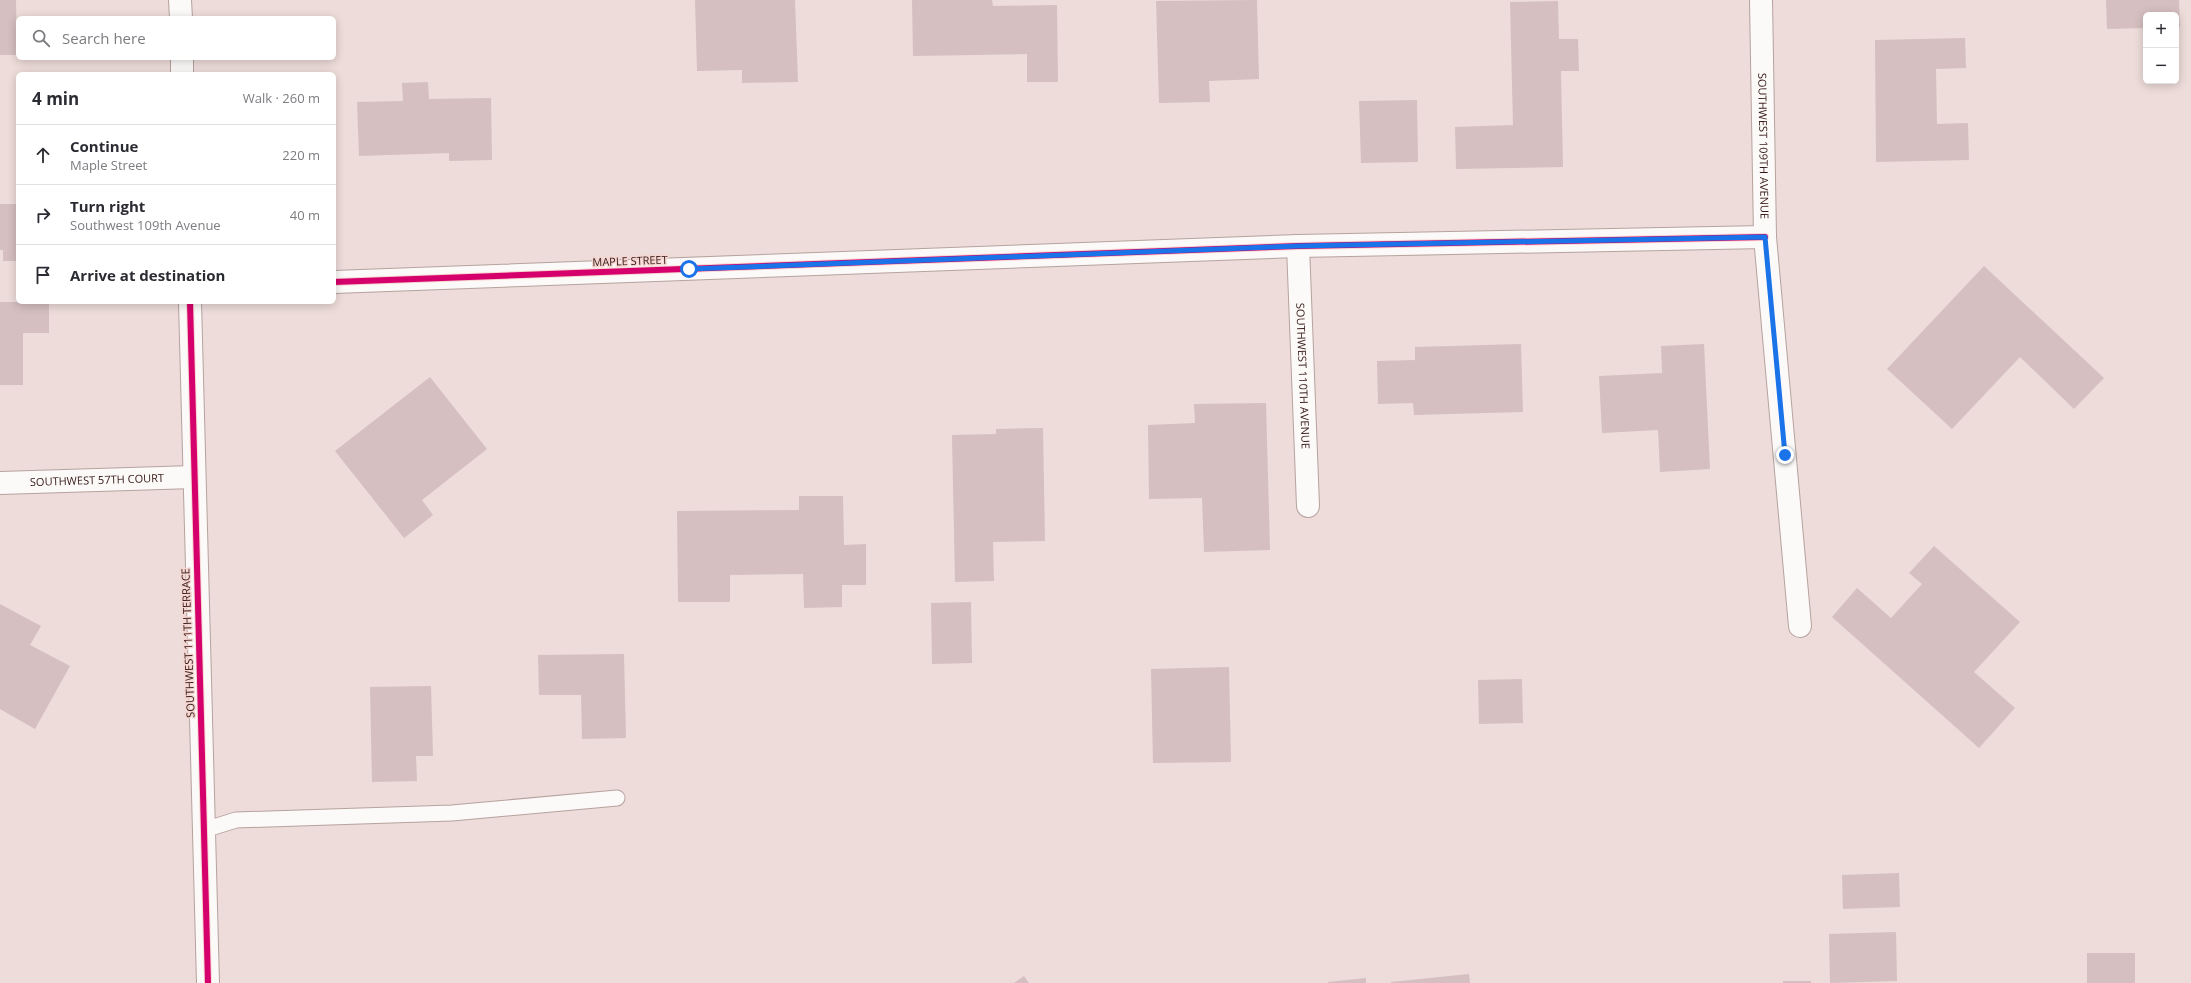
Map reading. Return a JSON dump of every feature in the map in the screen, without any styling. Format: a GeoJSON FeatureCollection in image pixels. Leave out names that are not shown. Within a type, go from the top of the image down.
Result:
{"type":"FeatureCollection","features":[{"type":"Feature","properties":{"kind":"street"},"geometry":{"type":"LineString","coordinates":[[180,0],[181,16]]}},
{"type":"Feature","properties":{"kind":"street","name":"SOUTHWEST 109TH AVENUE"},"geometry":{"type":"LineString","coordinates":[[1761,0],[1765,237],[1800,626]]}},
{"type":"Feature","properties":{"kind":"street"},"geometry":{"type":"LineString","coordinates":[[182,60],[182,72]]}},
{"type":"Feature","properties":{"kind":"street","name":"MAPLE STREET"},"geometry":{"type":"LineString","coordinates":[[336,282],[1298,246],[1765,237]]}},
{"type":"Feature","properties":{"kind":"street","name":"SOUTHWEST 110TH AVENUE"},"geometry":{"type":"LineString","coordinates":[[1298,246],[1308,506]]}},
{"type":"Feature","properties":{"kind":"street","name":"SOUTHWEST 111TH TERRACE"},"geometry":{"type":"LineString","coordinates":[[190,304],[208,983]]}},
{"type":"Feature","properties":{"kind":"street","name":"SOUTHWEST 57TH COURT"},"geometry":{"type":"LineString","coordinates":[[0,483],[194,477]]}},
{"type":"Feature","properties":{"kind":"lane"},"geometry":{"type":"LineString","coordinates":[[204,830],[236,820],[452,813],[617,798]]}},
{"type":"Feature","properties":{"kind":"building"},"geometry":{"type":"Polygon","coordinates":[[[0,0],[16,0],[16,55],[0,55],[0,0]]]}},
{"type":"Feature","properties":{"kind":"building"},"geometry":{"type":"Polygon","coordinates":[[[695,0],[795,0],[798,82],[742,83],[742,70],[697,71],[695,0]]]}},
{"type":"Feature","properties":{"kind":"building"},"geometry":{"type":"Polygon","coordinates":[[[912,0],[992,0],[993,6],[1057,5],[1058,82],[1027,82],[1027,54],[913,56],[912,0]]]}},
{"type":"Feature","properties":{"kind":"building"},"geometry":{"type":"Polygon","coordinates":[[[1257,0],[1259,79],[1209,81],[1210,102],[1159,103],[1156,1],[1257,0]]]}},
{"type":"Feature","properties":{"kind":"building"},"geometry":{"type":"Polygon","coordinates":[[[2106,0],[2179,0],[2180,27],[2179,12],[2143,12],[2143,28],[2107,29],[2106,0]]]}},
{"type":"Feature","properties":{"kind":"building"},"geometry":{"type":"Polygon","coordinates":[[[1558,1],[1559,39],[1578,39],[1579,71],[1561,71],[1563,167],[1456,169],[1455,127],[1513,125],[1510,2],[1558,1]]]}},
{"type":"Feature","properties":{"kind":"building"},"geometry":{"type":"Polygon","coordinates":[[[1965,38],[1966,68],[1936,69],[1937,124],[1968,123],[1969,160],[1876,162],[1875,40],[1965,38]]]}},
{"type":"Feature","properties":{"kind":"building"},"geometry":{"type":"Polygon","coordinates":[[[428,82],[429,99],[491,98],[492,160],[449,161],[449,153],[359,156],[357,102],[403,101],[402,83],[428,82]]]}},
{"type":"Feature","properties":{"kind":"building"},"geometry":{"type":"Polygon","coordinates":[[[1417,100],[1418,162],[1361,163],[1359,101],[1417,100]]]}},
{"type":"Feature","properties":{"kind":"building"},"geometry":{"type":"Polygon","coordinates":[[[0,204],[16,204],[16,261],[3,261],[3,250],[0,250],[0,204]]]}},
{"type":"Feature","properties":{"kind":"building"},"geometry":{"type":"Polygon","coordinates":[[[1984,266],[2104,378],[2074,409],[2020,357],[1952,429],[1887,369],[1984,266]]]}},
{"type":"Feature","properties":{"kind":"building"},"geometry":{"type":"Polygon","coordinates":[[[0,302],[16,302],[16,304],[49,304],[49,333],[23,333],[23,385],[0,385],[0,302]]]}},
{"type":"Feature","properties":{"kind":"building"},"geometry":{"type":"Polygon","coordinates":[[[1521,344],[1523,412],[1414,415],[1413,403],[1378,404],[1377,361],[1415,360],[1415,347],[1521,344]]]}},
{"type":"Feature","properties":{"kind":"building"},"geometry":{"type":"Polygon","coordinates":[[[1704,344],[1710,469],[1660,472],[1658,430],[1602,433],[1599,376],[1662,373],[1661,346],[1704,344]]]}},
{"type":"Feature","properties":{"kind":"building"},"geometry":{"type":"Polygon","coordinates":[[[430,377],[487,449],[422,500],[433,515],[404,538],[335,451],[430,377]]]}},
{"type":"Feature","properties":{"kind":"building"},"geometry":{"type":"Polygon","coordinates":[[[1266,403],[1270,550],[1204,552],[1202,498],[1149,499],[1148,425],[1195,423],[1194,404],[1266,403]]]}},
{"type":"Feature","properties":{"kind":"building"},"geometry":{"type":"Polygon","coordinates":[[[1043,428],[1045,541],[993,542],[994,581],[955,582],[952,435],[996,434],[996,429],[1043,428]]]}},
{"type":"Feature","properties":{"kind":"building"},"geometry":{"type":"Polygon","coordinates":[[[799,496],[843,496],[844,545],[866,544],[866,585],[842,585],[842,607],[804,608],[803,574],[730,575],[730,602],[678,602],[677,511],[799,510],[799,496]]]}},
{"type":"Feature","properties":{"kind":"building"},"geometry":{"type":"Polygon","coordinates":[[[1934,546],[2020,622],[1974,672],[2015,708],[1979,748],[1832,617],[1857,588],[1891,618],[1922,584],[1909,573],[1934,546]]]}},
{"type":"Feature","properties":{"kind":"building"},"geometry":{"type":"Polygon","coordinates":[[[971,602],[972,663],[932,664],[931,603],[971,602]]]}},
{"type":"Feature","properties":{"kind":"building"},"geometry":{"type":"Polygon","coordinates":[[[0,604],[41,626],[30,645],[70,666],[35,729],[0,709],[0,604]]]}},
{"type":"Feature","properties":{"kind":"building"},"geometry":{"type":"Polygon","coordinates":[[[624,654],[626,738],[582,739],[581,695],[539,695],[538,655],[624,654]]]}},
{"type":"Feature","properties":{"kind":"building"},"geometry":{"type":"Polygon","coordinates":[[[1229,667],[1231,762],[1153,763],[1151,669],[1229,667]]]}},
{"type":"Feature","properties":{"kind":"building"},"geometry":{"type":"Polygon","coordinates":[[[1522,679],[1523,723],[1479,724],[1478,680],[1522,679]]]}},
{"type":"Feature","properties":{"kind":"building"},"geometry":{"type":"Polygon","coordinates":[[[431,686],[433,756],[416,756],[417,781],[372,782],[370,687],[431,686]]]}},
{"type":"Feature","properties":{"kind":"building"},"geometry":{"type":"Polygon","coordinates":[[[1899,873],[1900,907],[1843,909],[1842,875],[1899,873]]]}},
{"type":"Feature","properties":{"kind":"building"},"geometry":{"type":"Polygon","coordinates":[[[1896,932],[1897,981],[1830,983],[1829,934],[1896,932]]]}},
{"type":"Feature","properties":{"kind":"building"},"geometry":{"type":"Polygon","coordinates":[[[2087,953],[2135,953],[2135,983],[2087,983],[2087,953]]]}},
{"type":"Feature","properties":{"kind":"building"},"geometry":{"type":"Polygon","coordinates":[[[1469,974],[1470,983],[1391,983],[1391,982],[1469,974]]]}},
{"type":"Feature","properties":{"kind":"building"},"geometry":{"type":"Polygon","coordinates":[[[1024,976],[1029,983],[1014,983],[1024,976]]]}},
{"type":"Feature","properties":{"kind":"building"},"geometry":{"type":"Polygon","coordinates":[[[1366,978],[1366,983],[1328,983],[1328,982],[1366,978]]]}},
{"type":"Feature","properties":{"kind":"building"},"geometry":{"type":"Polygon","coordinates":[[[1783,981],[1811,981],[1811,983],[1783,983],[1783,981]]]}},
{"type":"Feature","properties":{"kind":"cycle path"},"geometry":{"type":"LineString","coordinates":[[336,282],[1298,246],[1765,237]]}},
{"type":"Feature","properties":{"kind":"cycle path"},"geometry":{"type":"LineString","coordinates":[[190,304],[208,983]]}},
{"type":"Feature","properties":{"kind":"route"},"geometry":{"type":"LineString","coordinates":[[689,269],[1298,246],[1765,237],[1785,455]]}}]}
